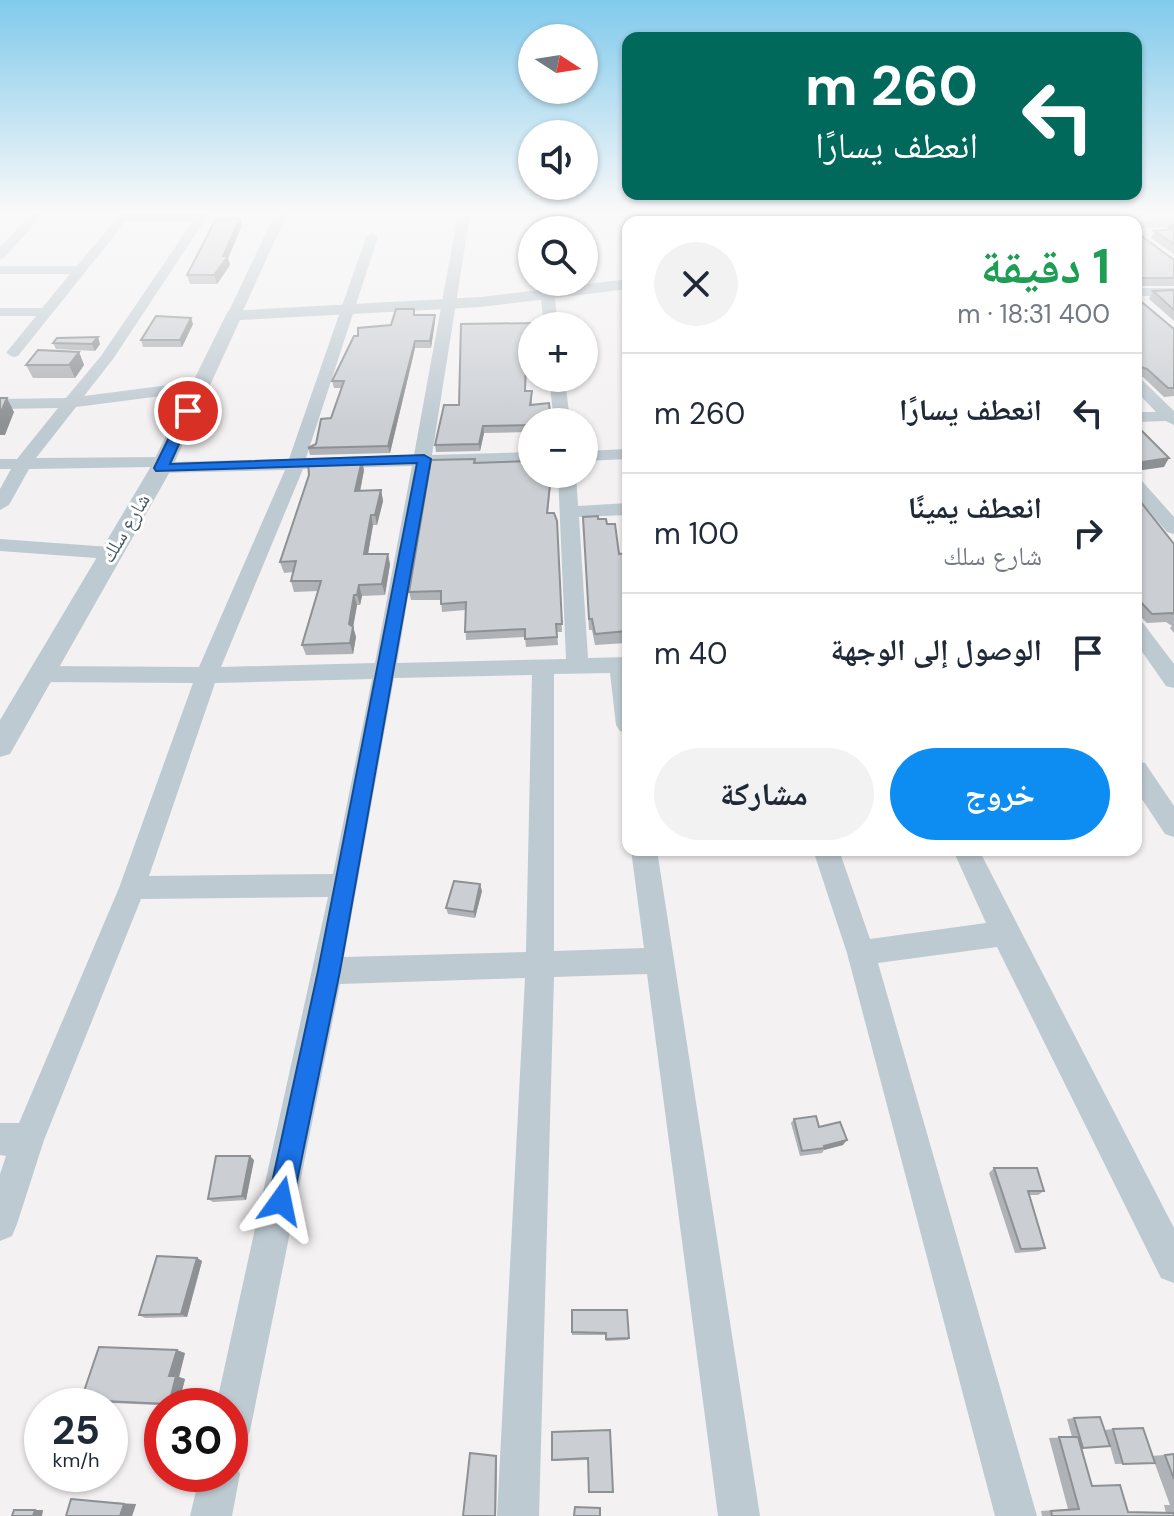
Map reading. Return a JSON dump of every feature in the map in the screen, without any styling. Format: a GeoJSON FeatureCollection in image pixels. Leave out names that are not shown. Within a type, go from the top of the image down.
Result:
{"type":"FeatureCollection","features":[{"type":"Feature","properties":{"kind":"street"},"geometry":{"type":"LineString","coordinates":[[6,354],[68,285]]}},
{"type":"Feature","properties":{"kind":"street"},"geometry":{"type":"LineString","coordinates":[[0,505],[23,463],[70,403],[152,285]]}},
{"type":"Feature","properties":{"kind":"street"},"geometry":{"type":"LineString","coordinates":[[248,285],[234,315],[449,306],[518,294]]}},
{"type":"Feature","properties":{"kind":"street"},"geometry":{"type":"LineString","coordinates":[[0,1224],[14,1140],[132,888],[207,675],[296,464],[357,285]]}},
{"type":"Feature","properties":{"kind":"street"},"geometry":{"type":"LineString","coordinates":[[239,1388],[329,971],[424,459],[452,285]]}},
{"type":"Feature","properties":{"kind":"street"},"geometry":{"type":"LineString","coordinates":[[1142,292],[1174,292]]}},
{"type":"Feature","properties":{"kind":"street"},"geometry":{"type":"LineString","coordinates":[[0,312],[47,312]]}},
{"type":"Feature","properties":{"kind":"street","name":"شارع سلك"},"geometry":{"type":"LineString","coordinates":[[0,746],[162,465],[234,315]]}},
{"type":"Feature","properties":{"kind":"street"},"geometry":{"type":"LineString","coordinates":[[6,354],[30,356]]}},
{"type":"Feature","properties":{"kind":"street"},"geometry":{"type":"LineString","coordinates":[[0,404],[70,403],[200,386]]}},
{"type":"Feature","properties":{"kind":"street"},"geometry":{"type":"LineString","coordinates":[[1142,388],[1173,417]]}},
{"type":"Feature","properties":{"kind":"street"},"geometry":{"type":"LineString","coordinates":[[1142,417],[1173,417]]}},
{"type":"Feature","properties":{"kind":"street"},"geometry":{"type":"LineString","coordinates":[[598,455],[622,454]]}},
{"type":"Feature","properties":{"kind":"street"},"geometry":{"type":"LineString","coordinates":[[0,464],[296,464],[518,457]]}},
{"type":"Feature","properties":{"kind":"street"},"geometry":{"type":"LineString","coordinates":[[568,488],[577,665]]}},
{"type":"Feature","properties":{"kind":"street"},"geometry":{"type":"LineString","coordinates":[[1142,492],[1174,528]]}},
{"type":"Feature","properties":{"kind":"street"},"geometry":{"type":"LineString","coordinates":[[569,512],[622,509]]}},
{"type":"Feature","properties":{"kind":"street"},"geometry":{"type":"LineString","coordinates":[[0,545],[110,553]]}},
{"type":"Feature","properties":{"kind":"street"},"geometry":{"type":"LineString","coordinates":[[1143,647],[1174,646]]}},
{"type":"Feature","properties":{"kind":"street"},"geometry":{"type":"LineString","coordinates":[[1143,647],[1174,680]]}},
{"type":"Feature","properties":{"kind":"street"},"geometry":{"type":"LineString","coordinates":[[41,674],[207,675],[622,665]]}},
{"type":"Feature","properties":{"kind":"street"},"geometry":{"type":"LineString","coordinates":[[518,1516],[540,965],[543,666]]}},
{"type":"Feature","properties":{"kind":"street"},"geometry":{"type":"LineString","coordinates":[[1142,779],[1174,827]]}},
{"type":"Feature","properties":{"kind":"street"},"geometry":{"type":"LineString","coordinates":[[645,856],[739,1516]]}},
{"type":"Feature","properties":{"kind":"street"},"geometry":{"type":"LineString","coordinates":[[828,856],[861,953],[1016,1516]]}},
{"type":"Feature","properties":{"kind":"street"},"geometry":{"type":"LineString","coordinates":[[969,856],[1174,1265]]}},
{"type":"Feature","properties":{"kind":"street"},"geometry":{"type":"LineString","coordinates":[[132,888],[345,885]]}},
{"type":"Feature","properties":{"kind":"street"},"geometry":{"type":"LineString","coordinates":[[861,953],[1005,933]]}},
{"type":"Feature","properties":{"kind":"street"},"geometry":{"type":"LineString","coordinates":[[329,971],[658,961]]}},
{"type":"Feature","properties":{"kind":"street"},"geometry":{"type":"LineString","coordinates":[[211,1516],[216,1492]]}},
{"type":"Feature","properties":{"kind":"building"},"geometry":{"type":"Polygon","coordinates":[[[1174,290],[1174,310],[1153,291],[1174,290]]]}},
{"type":"Feature","properties":{"kind":"building"},"geometry":{"type":"Polygon","coordinates":[[[1142,302],[1174,329],[1174,388],[1168,388],[1142,367],[1142,302]]]}},
{"type":"Feature","properties":{"kind":"building"},"geometry":{"type":"Polygon","coordinates":[[[396,309],[414,309],[414,315],[435,315],[430,341],[415,341],[388,446],[308,448],[316,444],[321,419],[331,418],[344,381],[332,381],[354,336],[358,336],[358,328],[391,325],[396,309]]]}},
{"type":"Feature","properties":{"kind":"building"},"geometry":{"type":"Polygon","coordinates":[[[156,316],[191,318],[180,340],[141,340],[156,316]]]}},
{"type":"Feature","properties":{"kind":"building"},"geometry":{"type":"Polygon","coordinates":[[[518,323],[518,392],[532,392],[530,405],[549,403],[550,408],[518,408],[518,425],[483,426],[479,444],[435,445],[444,405],[459,405],[461,324],[518,323]]]}},
{"type":"Feature","properties":{"kind":"building"},"geometry":{"type":"Polygon","coordinates":[[[98,337],[92,344],[53,343],[57,338],[98,337]]]}},
{"type":"Feature","properties":{"kind":"building"},"geometry":{"type":"Polygon","coordinates":[[[38,350],[79,352],[69,365],[26,365],[38,350]]]}},
{"type":"Feature","properties":{"kind":"building"},"geometry":{"type":"Polygon","coordinates":[[[0,398],[7,398],[0,414],[0,398]]]}},
{"type":"Feature","properties":{"kind":"building"},"geometry":{"type":"Polygon","coordinates":[[[1142,431],[1169,458],[1142,462],[1142,431]]]}},
{"type":"Feature","properties":{"kind":"building"},"geometry":{"type":"Polygon","coordinates":[[[362,460],[355,491],[381,490],[375,515],[371,515],[364,554],[388,554],[382,584],[359,585],[349,624],[353,627],[350,643],[302,645],[321,581],[291,581],[296,561],[280,562],[309,475],[308,462],[362,460]]]}},
{"type":"Feature","properties":{"kind":"building"},"geometry":{"type":"Polygon","coordinates":[[[431,460],[518,461],[518,488],[550,488],[547,513],[554,513],[557,521],[562,624],[556,624],[557,637],[525,639],[525,629],[465,632],[466,602],[441,604],[441,591],[409,592],[431,460]]]}},
{"type":"Feature","properties":{"kind":"building"},"geometry":{"type":"Polygon","coordinates":[[[1142,504],[1174,544],[1174,614],[1152,614],[1142,603],[1142,504]]]}},
{"type":"Feature","properties":{"kind":"building"},"geometry":{"type":"Polygon","coordinates":[[[598,516],[598,519],[606,519],[607,524],[615,524],[619,554],[622,554],[622,631],[595,634],[592,619],[589,619],[583,517],[598,516]]]}},
{"type":"Feature","properties":{"kind":"building"},"geometry":{"type":"Polygon","coordinates":[[[454,881],[480,884],[474,912],[446,908],[454,881]]]}},
{"type":"Feature","properties":{"kind":"building"},"geometry":{"type":"Polygon","coordinates":[[[816,1116],[819,1127],[840,1122],[847,1140],[825,1148],[802,1151],[794,1119],[816,1116]]]}},
{"type":"Feature","properties":{"kind":"building"},"geometry":{"type":"Polygon","coordinates":[[[216,1156],[250,1156],[242,1196],[208,1199],[216,1156]]]}},
{"type":"Feature","properties":{"kind":"building"},"geometry":{"type":"Polygon","coordinates":[[[994,1168],[1037,1168],[1044,1191],[1028,1191],[1045,1248],[1021,1249],[994,1168]]]}},
{"type":"Feature","properties":{"kind":"building"},"geometry":{"type":"Polygon","coordinates":[[[157,1256],[197,1258],[181,1314],[139,1315],[157,1256]]]}},
{"type":"Feature","properties":{"kind":"building"},"geometry":{"type":"Polygon","coordinates":[[[572,1310],[627,1310],[629,1338],[606,1339],[606,1333],[572,1332],[572,1310]]]}},
{"type":"Feature","properties":{"kind":"building"},"geometry":{"type":"Polygon","coordinates":[[[99,1347],[177,1350],[169,1376],[176,1376],[173,1388],[144,1388],[144,1403],[128,1402],[128,1388],[85,1388],[99,1347]]]}},
{"type":"Feature","properties":{"kind":"building"},"geometry":{"type":"Polygon","coordinates":[[[1100,1417],[1110,1446],[1083,1448],[1074,1418],[1100,1417]]]}},
{"type":"Feature","properties":{"kind":"building"},"geometry":{"type":"Polygon","coordinates":[[[1143,1428],[1155,1463],[1123,1464],[1113,1429],[1143,1428]]]}},
{"type":"Feature","properties":{"kind":"building"},"geometry":{"type":"Polygon","coordinates":[[[610,1430],[613,1492],[589,1492],[588,1458],[552,1460],[552,1432],[610,1430]]]}},
{"type":"Feature","properties":{"kind":"building"},"geometry":{"type":"Polygon","coordinates":[[[1059,1437],[1078,1437],[1092,1486],[1120,1485],[1128,1512],[1174,1513],[1174,1516],[1052,1516],[1051,1511],[1079,1509],[1059,1437]]]}},
{"type":"Feature","properties":{"kind":"building"},"geometry":{"type":"Polygon","coordinates":[[[470,1453],[496,1456],[495,1516],[463,1516],[470,1453]]]}},
{"type":"Feature","properties":{"kind":"building"},"geometry":{"type":"Polygon","coordinates":[[[1174,1454],[1174,1479],[1165,1455],[1174,1454]]]}},
{"type":"Feature","properties":{"kind":"building"},"geometry":{"type":"Polygon","coordinates":[[[71,1499],[124,1504],[120,1516],[66,1516],[71,1499]]]}},
{"type":"Feature","properties":{"kind":"building"},"geometry":{"type":"Polygon","coordinates":[[[575,1507],[600,1508],[600,1516],[574,1516],[575,1507]]]}},
{"type":"Feature","properties":{"kind":"building"},"geometry":{"type":"Polygon","coordinates":[[[14,1510],[35,1510],[33,1516],[12,1516],[14,1510]]]}},
{"type":"Feature","properties":{"kind":"route"},"geometry":{"type":"LineString","coordinates":[[188,411],[161,468],[424,459],[329,971],[281,1201]]}}]}
